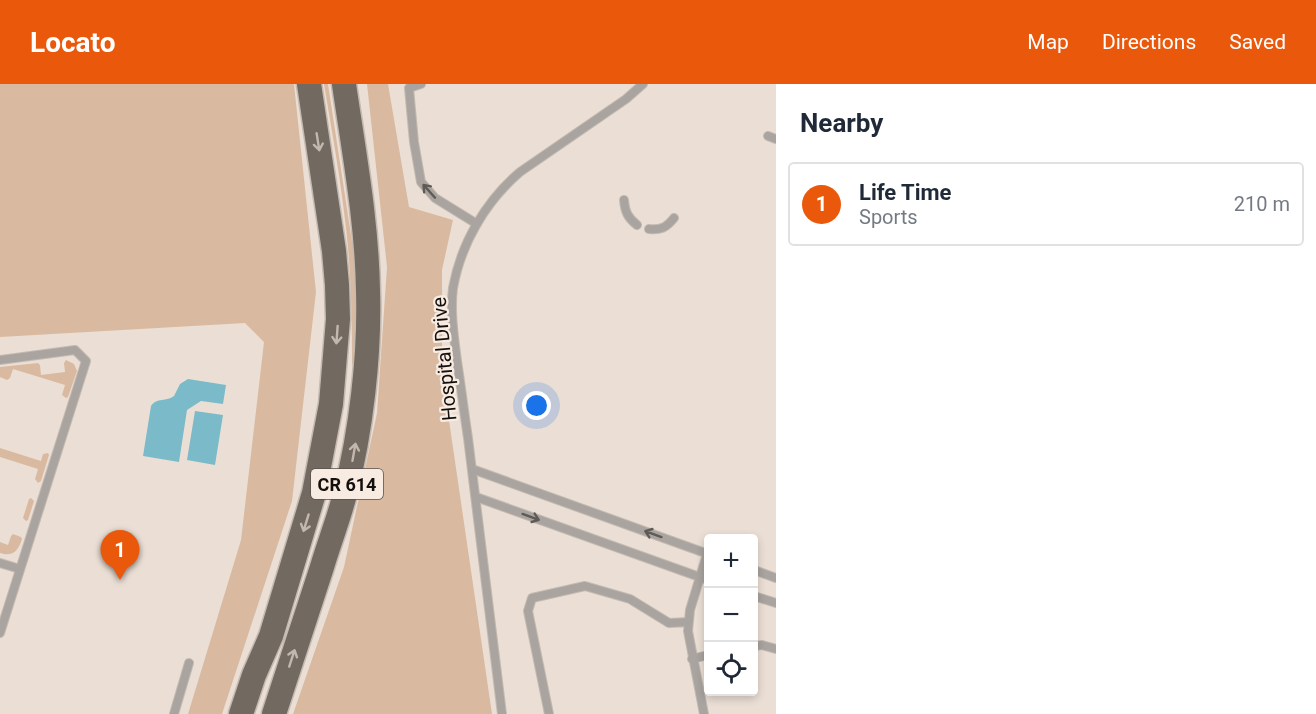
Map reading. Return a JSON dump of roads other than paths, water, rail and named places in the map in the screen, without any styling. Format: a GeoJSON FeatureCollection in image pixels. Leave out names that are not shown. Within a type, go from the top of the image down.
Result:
{"type":"FeatureCollection","features":[{"type":"Feature","properties":{"kind":"highway","name":"CR 614"},"geometry":{"type":"LineString","coordinates":[[271,636],[314,493],[331,404],[335,362],[338,302],[334,251],[309,84]]}},
{"type":"Feature","properties":{"kind":"highway","name":"CR 614"},"geometry":{"type":"LineString","coordinates":[[274,714],[345,494],[362,401],[369,293],[360,191],[344,84]]}},
{"type":"Feature","properties":{"kind":"highway"},"geometry":{"type":"LineString","coordinates":[[242,714],[254,675],[271,636]]}},
{"type":"Feature","properties":{"kind":"highway"},"geometry":{"type":"LineString","coordinates":[[254,714],[264,683],[271,636]]}},
{"type":"Feature","properties":{"kind":"lane"},"geometry":{"type":"LineString","coordinates":[[421,84],[411,86],[414,142],[421,182],[435,198],[477,224]]}},
{"type":"Feature","properties":{"kind":"lane","name":"Hospital Drive"},"geometry":{"type":"LineString","coordinates":[[502,714],[476,497],[453,332],[453,289],[463,252],[477,224],[486,207],[505,185],[626,99],[643,84]]}},
{"type":"Feature","properties":{"kind":"lane"},"geometry":{"type":"LineString","coordinates":[[624,200],[625,210],[637,225]]}},
{"type":"Feature","properties":{"kind":"lane"},"geometry":{"type":"LineString","coordinates":[[649,229],[660,230],[668,226],[674,218]]}},
{"type":"Feature","properties":{"kind":"lane"},"geometry":{"type":"LineString","coordinates":[[0,360],[75,350],[86,361],[0,633]]}},
{"type":"Feature","properties":{"kind":"lane"},"geometry":{"type":"LineString","coordinates":[[472,469],[704,553]]}},
{"type":"Feature","properties":{"kind":"lane"},"geometry":{"type":"LineString","coordinates":[[476,497],[704,579]]}},
{"type":"Feature","properties":{"kind":"lane"},"geometry":{"type":"LineString","coordinates":[[0,563],[20,569]]}},
{"type":"Feature","properties":{"kind":"lane"},"geometry":{"type":"LineString","coordinates":[[704,564],[690,610],[688,631],[704,714]]}},
{"type":"Feature","properties":{"kind":"lane"},"geometry":{"type":"LineString","coordinates":[[758,572],[776,579]]}},
{"type":"Feature","properties":{"kind":"lane"},"geometry":{"type":"LineString","coordinates":[[549,714],[528,610],[532,598],[585,586],[630,598],[669,623],[689,622]]}},
{"type":"Feature","properties":{"kind":"lane"},"geometry":{"type":"LineString","coordinates":[[758,598],[776,603]]}},
{"type":"Feature","properties":{"kind":"lane"},"geometry":{"type":"LineString","coordinates":[[758,645],[776,649]]}},
{"type":"Feature","properties":{"kind":"lane"},"geometry":{"type":"LineString","coordinates":[[692,658],[704,656]]}},
{"type":"Feature","properties":{"kind":"lane"},"geometry":{"type":"LineString","coordinates":[[174,714],[189,663]]}},
{"type":"Feature","properties":{"kind":"water"},"geometry":{"type":"Polygon","coordinates":[[[188,379],[226,385],[223,404],[201,401],[187,410],[179,462],[143,456],[151,406],[156,401],[174,396],[180,384],[188,379]]]}},
{"type":"Feature","properties":{"kind":"water"},"geometry":{"type":"Polygon","coordinates":[[[195,411],[223,415],[215,465],[187,460],[195,411]]]}},
{"type":"Feature","properties":{"kind":"place","name":"Life Time"},"geometry":{"type":"Point","coordinates":[120,580]}}]}
